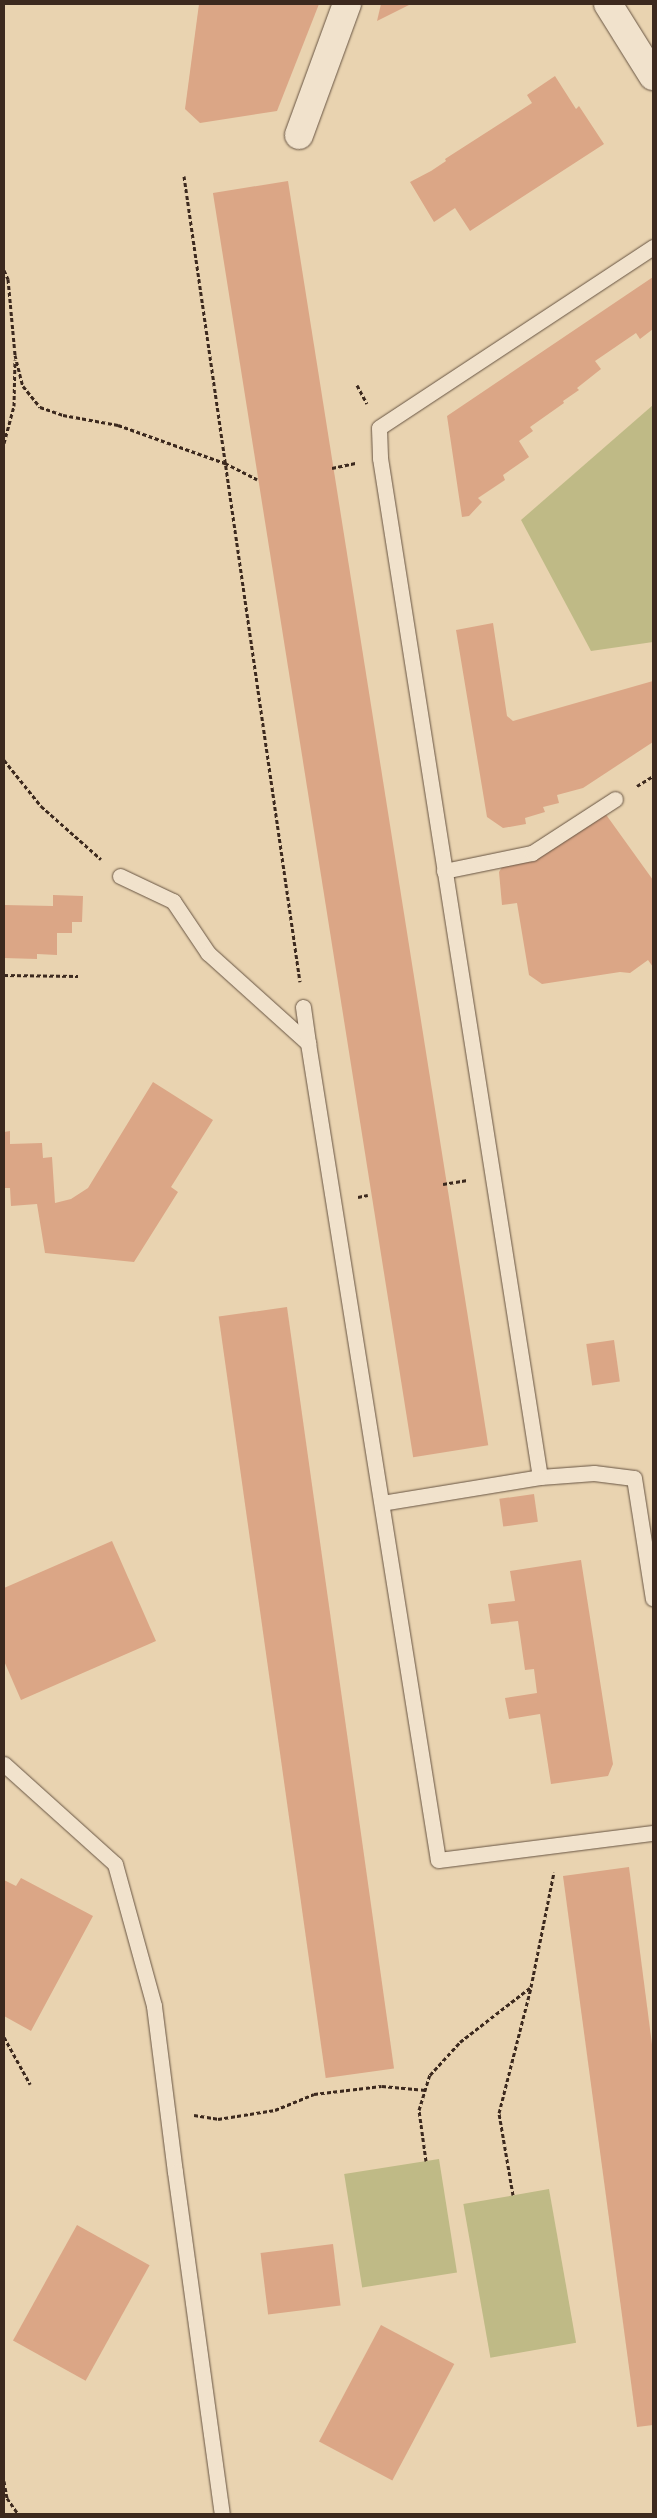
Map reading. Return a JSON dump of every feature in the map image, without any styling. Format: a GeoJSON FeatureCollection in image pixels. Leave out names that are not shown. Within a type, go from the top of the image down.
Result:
{"type":"FeatureCollection","features":[{"type":"Feature","properties":{"kind":"street"},"geometry":{"type":"LineString","coordinates":[[300,135],[346,4]]}},
{"type":"Feature","properties":{"kind":"street"},"geometry":{"type":"LineString","coordinates":[[608,4],[653,76]]}},
{"type":"Feature","properties":{"kind":"lane"},"geometry":{"type":"LineString","coordinates":[[540,1477],[380,458],[379,428],[653,247]]}},
{"type":"Feature","properties":{"kind":"lane"},"geometry":{"type":"LineString","coordinates":[[444,871],[532,853],[615,799]]}},
{"type":"Feature","properties":{"kind":"lane"},"geometry":{"type":"LineString","coordinates":[[120,876],[173,901],[208,953],[308,1043]]}},
{"type":"Feature","properties":{"kind":"lane"},"geometry":{"type":"LineString","coordinates":[[303,1007],[438,1860],[558,1847],[653,1834]]}},
{"type":"Feature","properties":{"kind":"lane"},"geometry":{"type":"LineString","coordinates":[[382,1503],[540,1477],[594,1473],[634,1478],[653,1599]]}},
{"type":"Feature","properties":{"kind":"lane"},"geometry":{"type":"LineString","coordinates":[[4,1764],[115,1864],[154,2006],[222,2514]]}},
{"type":"Feature","properties":{"kind":"path"},"geometry":{"type":"LineString","coordinates":[[184,176],[303,1007]]}},
{"type":"Feature","properties":{"kind":"path"},"geometry":{"type":"LineString","coordinates":[[4,270],[8,279],[15,354],[14,406],[4,443]]}},
{"type":"Feature","properties":{"kind":"path"},"geometry":{"type":"LineString","coordinates":[[4,275],[8,279]]}},
{"type":"Feature","properties":{"kind":"path"},"geometry":{"type":"LineString","coordinates":[[15,354],[24,386],[40,407],[64,415],[118,425],[225,463],[257,479]]}},
{"type":"Feature","properties":{"kind":"path"},"geometry":{"type":"LineString","coordinates":[[4,760],[41,806],[120,876]]}},
{"type":"Feature","properties":{"kind":"path"},"geometry":{"type":"LineString","coordinates":[[4,975],[78,976]]}},
{"type":"Feature","properties":{"kind":"path"},"geometry":{"type":"LineString","coordinates":[[514,2195],[499,2113],[531,1987],[558,1847]]}},
{"type":"Feature","properties":{"kind":"path"},"geometry":{"type":"LineString","coordinates":[[426,2162],[419,2110],[430,2075],[460,2042],[531,1987]]}},
{"type":"Feature","properties":{"kind":"path"},"geometry":{"type":"LineString","coordinates":[[4,2037],[30,2084]]}},
{"type":"Feature","properties":{"kind":"path"},"geometry":{"type":"LineString","coordinates":[[167,2110],[218,2119],[274,2110],[314,2094],[382,2086],[426,2090]]}},
{"type":"Feature","properties":{"kind":"path"},"geometry":{"type":"LineString","coordinates":[[4,2482],[7,2498],[18,2514]]}},
{"type":"Feature","properties":{"kind":"shaded area"},"geometry":{"type":"Polygon","coordinates":[[[653,405],[653,642],[591,651],[521,520],[653,405]]]}},
{"type":"Feature","properties":{"kind":"shaded area"},"geometry":{"type":"Polygon","coordinates":[[[439,2159],[457,2273],[362,2288],[344,2174],[439,2159]]]}},
{"type":"Feature","properties":{"kind":"shaded area"},"geometry":{"type":"Polygon","coordinates":[[[549,2189],[576,2343],[490,2358],[463,2204],[549,2189]]]}},
{"type":"Feature","properties":{"kind":"building"},"geometry":{"type":"Polygon","coordinates":[[[199,4],[319,4],[277,111],[200,123],[185,109],[199,4]]]}},
{"type":"Feature","properties":{"kind":"building"},"geometry":{"type":"Polygon","coordinates":[[[381,4],[411,4],[377,21],[381,4]]]}},
{"type":"Feature","properties":{"kind":"building"},"geometry":{"type":"Polygon","coordinates":[[[555,76],[576,109],[579,106],[604,144],[470,231],[455,208],[434,222],[410,182],[431,171],[446,161],[445,159],[532,103],[527,95],[555,76]]]}},
{"type":"Feature","properties":{"kind":"building"},"geometry":{"type":"Polygon","coordinates":[[[288,181],[488,1445],[413,1457],[213,193],[288,181]]]}},
{"type":"Feature","properties":{"kind":"building"},"geometry":{"type":"Polygon","coordinates":[[[653,277],[653,329],[640,339],[636,333],[595,361],[601,369],[577,388],[579,390],[563,401],[564,403],[530,427],[533,431],[519,441],[529,457],[503,475],[505,480],[478,498],[482,502],[469,516],[462,517],[447,416],[653,277]]]}},
{"type":"Feature","properties":{"kind":"building"},"geometry":{"type":"Polygon","coordinates":[[[493,623],[507,716],[513,721],[653,681],[653,742],[583,788],[557,795],[559,803],[543,807],[545,812],[525,818],[526,824],[503,828],[487,817],[456,630],[493,623]]]}},
{"type":"Feature","properties":{"kind":"building"},"geometry":{"type":"Polygon","coordinates":[[[602,809],[653,880],[653,967],[648,960],[630,973],[620,972],[542,984],[529,975],[517,903],[502,905],[499,872],[509,856],[536,852],[602,809]]]}},
{"type":"Feature","properties":{"kind":"building"},"geometry":{"type":"Polygon","coordinates":[[[53,895],[83,896],[82,922],[72,922],[72,933],[57,933],[57,955],[37,954],[37,959],[4,958],[4,905],[53,906],[53,895]]]}},
{"type":"Feature","properties":{"kind":"building"},"geometry":{"type":"Polygon","coordinates":[[[153,1082],[213,1120],[171,1187],[178,1192],[134,1262],[45,1253],[37,1204],[11,1206],[10,1188],[4,1188],[4,1132],[10,1131],[10,1144],[42,1143],[43,1158],[52,1157],[55,1203],[71,1199],[88,1188],[153,1082]]]}},
{"type":"Feature","properties":{"kind":"building"},"geometry":{"type":"Polygon","coordinates":[[[287,1307],[394,2069],[326,2078],[219,1317],[287,1307]]]}},
{"type":"Feature","properties":{"kind":"building"},"geometry":{"type":"Polygon","coordinates":[[[614,1340],[620,1382],[592,1385],[586,1344],[614,1340]]]}},
{"type":"Feature","properties":{"kind":"building"},"geometry":{"type":"Polygon","coordinates":[[[534,1494],[538,1522],[503,1527],[499,1499],[534,1494]]]}},
{"type":"Feature","properties":{"kind":"building"},"geometry":{"type":"Polygon","coordinates":[[[112,1541],[156,1641],[21,1700],[4,1661],[4,1588],[112,1541]]]}},
{"type":"Feature","properties":{"kind":"building"},"geometry":{"type":"Polygon","coordinates":[[[581,1560],[613,1764],[608,1776],[551,1784],[540,1714],[509,1719],[505,1698],[537,1693],[534,1669],[525,1670],[518,1621],[491,1624],[488,1604],[515,1601],[510,1571],[581,1560]]]}},
{"type":"Feature","properties":{"kind":"building"},"geometry":{"type":"Polygon","coordinates":[[[629,1867],[653,2052],[653,2425],[637,2427],[563,1876],[629,1867]]]}},
{"type":"Feature","properties":{"kind":"building"},"geometry":{"type":"Polygon","coordinates":[[[21,1878],[93,1916],[31,2031],[4,2016],[4,1880],[16,1886],[21,1878]]]}},
{"type":"Feature","properties":{"kind":"building"},"geometry":{"type":"Polygon","coordinates":[[[77,2225],[150,2265],[86,2381],[13,2340],[77,2225]]]}},
{"type":"Feature","properties":{"kind":"building"},"geometry":{"type":"Polygon","coordinates":[[[333,2244],[341,2306],[268,2314],[261,2253],[333,2244]]]}},
{"type":"Feature","properties":{"kind":"building"},"geometry":{"type":"Polygon","coordinates":[[[381,2325],[454,2364],[392,2481],[319,2442],[381,2325]]]}}]}
